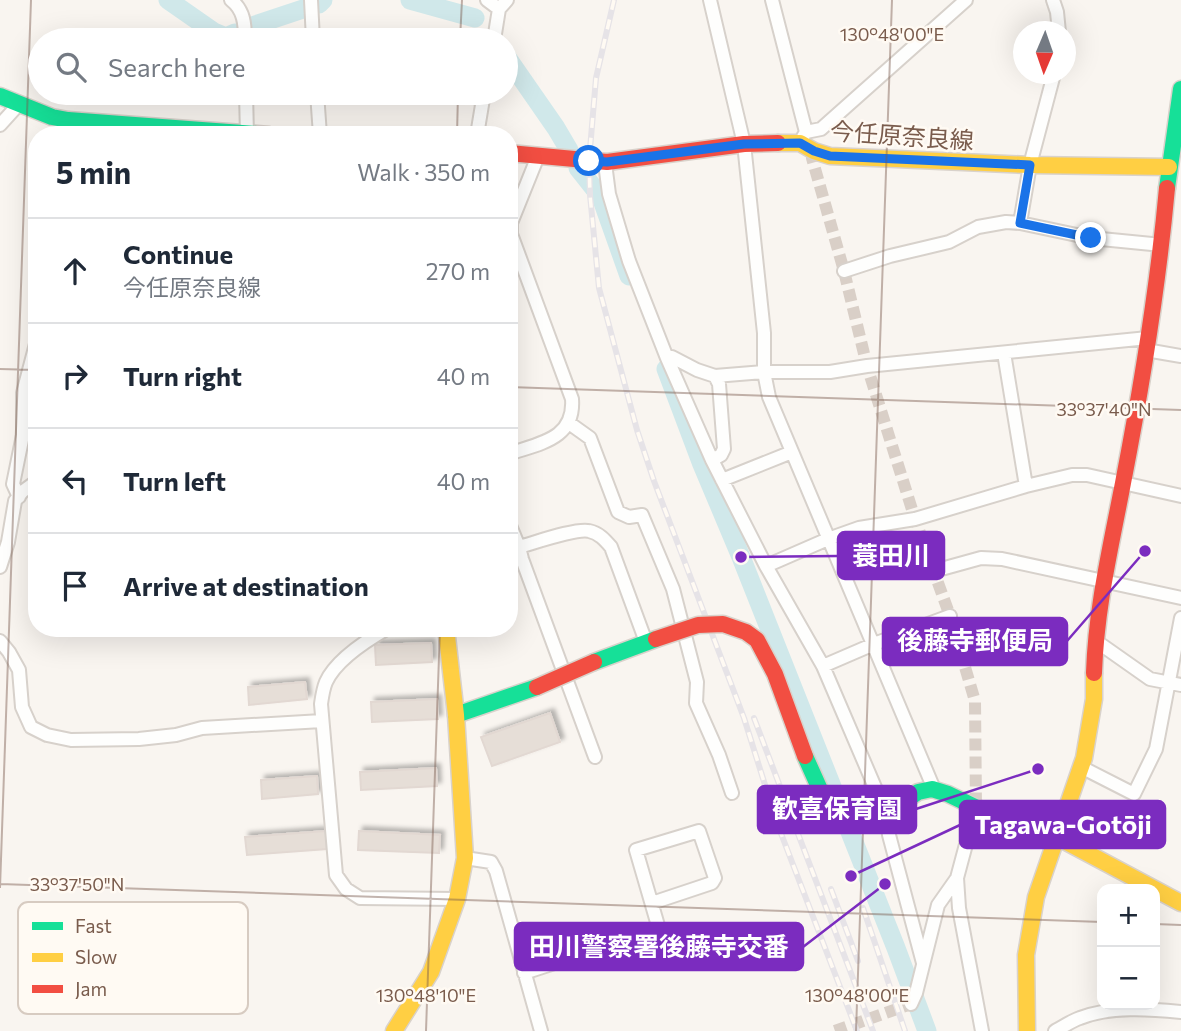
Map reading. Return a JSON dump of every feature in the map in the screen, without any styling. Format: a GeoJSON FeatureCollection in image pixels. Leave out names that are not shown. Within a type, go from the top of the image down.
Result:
{"type":"FeatureCollection","features":[{"type":"Feature","properties":{"kind":"main road"},"geometry":{"type":"LineString","coordinates":[[1027,1031],[1026,955],[1036,897],[1084,758],[1094,699],[1096,642],[1103,580],[1147,344],[1175,167],[1181,89]]}},
{"type":"Feature","properties":{"kind":"main road"},"geometry":{"type":"LineString","coordinates":[[0,96],[68,121],[136,126]]}},
{"type":"Feature","properties":{"kind":"main road","name":"今任原奈良線"},"geometry":{"type":"LineString","coordinates":[[518,154],[607,162],[803,138],[814,151],[830,156],[1030,165],[1175,167]]}},
{"type":"Feature","properties":{"kind":"main road"},"geometry":{"type":"LineString","coordinates":[[456,715],[537,687],[651,640],[698,625],[723,624],[746,632],[757,640],[775,674],[815,780],[830,804],[839,812],[852,816],[878,815],[898,806],[909,797],[934,789],[1058,837],[1181,903]]}},
{"type":"Feature","properties":{"kind":"main road"},"geometry":{"type":"LineString","coordinates":[[394,1031],[431,972],[457,899],[465,858],[456,715],[447,637]]}},
{"type":"Feature","properties":{"kind":"street"},"geometry":{"type":"LineString","coordinates":[[231,0],[239,6],[244,28]]}},
{"type":"Feature","properties":{"kind":"street"},"geometry":{"type":"LineString","coordinates":[[311,0],[312,28]]}},
{"type":"Feature","properties":{"kind":"street"},"geometry":{"type":"LineString","coordinates":[[487,0],[503,5],[497,28]]}},
{"type":"Feature","properties":{"kind":"street"},"geometry":{"type":"LineString","coordinates":[[710,0],[744,144],[764,333],[764,372],[769,397],[934,789]]}},
{"type":"Feature","properties":{"kind":"street"},"geometry":{"type":"LineString","coordinates":[[772,0],[803,138],[821,129],[966,0]]}},
{"type":"Feature","properties":{"kind":"street"},"geometry":{"type":"LineString","coordinates":[[1053,0],[1058,21]]}},
{"type":"Feature","properties":{"kind":"street"},"geometry":{"type":"LineString","coordinates":[[1020,223],[1030,165],[1051,84]]}},
{"type":"Feature","properties":{"kind":"street"},"geometry":{"type":"LineString","coordinates":[[0,125],[19,104]]}},
{"type":"Feature","properties":{"kind":"street"},"geometry":{"type":"LineString","coordinates":[[246,105],[246,126]]}},
{"type":"Feature","properties":{"kind":"street"},"geometry":{"type":"LineString","coordinates":[[318,105],[319,126]]}},
{"type":"Feature","properties":{"kind":"street"},"geometry":{"type":"LineString","coordinates":[[479,126],[482,105]]}},
{"type":"Feature","properties":{"kind":"street"},"geometry":{"type":"LineString","coordinates":[[518,190],[538,156]]}},
{"type":"Feature","properties":{"kind":"street"},"geometry":{"type":"LineString","coordinates":[[607,162],[609,194],[629,261],[667,358],[722,480],[766,566],[823,666],[878,815],[889,835],[922,963]]}},
{"type":"Feature","properties":{"kind":"street"},"geometry":{"type":"LineString","coordinates":[[844,271],[890,256],[949,242],[978,227],[1006,222],[1091,238],[1162,244]]}},
{"type":"Feature","properties":{"kind":"street"},"geometry":{"type":"LineString","coordinates":[[518,255],[572,399],[573,411],[569,423],[561,433],[518,451]]}},
{"type":"Feature","properties":{"kind":"street"},"geometry":{"type":"LineString","coordinates":[[667,358],[672,357],[715,376],[764,372],[830,372],[1004,353],[1147,344],[1181,356]]}},
{"type":"Feature","properties":{"kind":"street"},"geometry":{"type":"LineString","coordinates":[[1004,353],[1026,486]]}},
{"type":"Feature","properties":{"kind":"street"},"geometry":{"type":"LineString","coordinates":[[19,496],[13,484],[23,435],[23,393],[28,374]]}},
{"type":"Feature","properties":{"kind":"street"},"geometry":{"type":"LineString","coordinates":[[712,460],[721,455],[724,449],[719,384],[715,376]]}},
{"type":"Feature","properties":{"kind":"street"},"geometry":{"type":"LineString","coordinates":[[569,423],[590,438],[618,512],[629,517],[642,515],[673,589],[697,682],[696,703],[732,793]]}},
{"type":"Feature","properties":{"kind":"street"},"geometry":{"type":"LineString","coordinates":[[722,480],[792,452]]}},
{"type":"Feature","properties":{"kind":"street"},"geometry":{"type":"LineString","coordinates":[[766,566],[859,528],[915,519],[1072,475],[1087,475],[1181,496]]}},
{"type":"Feature","properties":{"kind":"street"},"geometry":{"type":"LineString","coordinates":[[0,567],[8,542],[15,501],[28,488]]}},
{"type":"Feature","properties":{"kind":"street"},"geometry":{"type":"LineString","coordinates":[[595,757],[519,547],[587,530],[602,537],[611,547],[651,640]]}},
{"type":"Feature","properties":{"kind":"street"},"geometry":{"type":"LineString","coordinates":[[934,571],[981,558],[1002,559],[1181,598]]}},
{"type":"Feature","properties":{"kind":"street"},"geometry":{"type":"LineString","coordinates":[[823,666],[950,616]]}},
{"type":"Feature","properties":{"kind":"street"},"geometry":{"type":"LineString","coordinates":[[1081,767],[1134,794],[1157,749],[1175,684],[1181,618]]}},
{"type":"Feature","properties":{"kind":"street"},"geometry":{"type":"LineString","coordinates":[[371,637],[333,670],[325,684],[321,704],[336,875],[346,889],[360,898],[457,899]]}},
{"type":"Feature","properties":{"kind":"street"},"geometry":{"type":"LineString","coordinates":[[0,641],[19,670],[22,707],[32,727],[47,735],[71,740],[139,739],[176,735],[202,728],[322,721]]}},
{"type":"Feature","properties":{"kind":"street"},"geometry":{"type":"LineString","coordinates":[[1096,642],[1150,679],[1175,684]]}},
{"type":"Feature","properties":{"kind":"street"},"geometry":{"type":"LineString","coordinates":[[976,807],[957,878],[959,908],[982,1031]]}},
{"type":"Feature","properties":{"kind":"street"},"geometry":{"type":"LineString","coordinates":[[524,973],[660,929],[652,903],[636,850],[699,831],[715,878],[712,883],[652,903]]}},
{"type":"Feature","properties":{"kind":"street"},"geometry":{"type":"LineString","coordinates":[[465,858],[491,862],[496,871],[541,1031]]}},
{"type":"Feature","properties":{"kind":"street"},"geometry":{"type":"LineString","coordinates":[[911,1004],[938,905],[957,878]]}},
{"type":"Feature","properties":{"kind":"street"},"geometry":{"type":"LineString","coordinates":[[1055,1031],[1081,1018],[1107,1012],[1148,1009],[1181,1013]]}},
{"type":"Feature","properties":{"kind":"building"},"geometry":{"type":"Polygon","coordinates":[[[431,643],[432,662],[376,665],[375,645],[431,643]]]}},
{"type":"Feature","properties":{"kind":"building"},"geometry":{"type":"Polygon","coordinates":[[[305,682],[307,699],[249,705],[248,687],[305,682]]]}},
{"type":"Feature","properties":{"kind":"building"},"geometry":{"type":"Polygon","coordinates":[[[437,699],[438,719],[372,722],[371,702],[437,699]]]}},
{"type":"Feature","properties":{"kind":"building"},"geometry":{"type":"Polygon","coordinates":[[[550,713],[560,742],[492,766],[481,737],[550,713]]]}},
{"type":"Feature","properties":{"kind":"building"},"geometry":{"type":"Polygon","coordinates":[[[436,768],[437,786],[361,790],[360,772],[436,768]]]}},
{"type":"Feature","properties":{"kind":"building"},"geometry":{"type":"Polygon","coordinates":[[[317,776],[318,794],[262,799],[261,780],[317,776]]]}},
{"type":"Feature","properties":{"kind":"building"},"geometry":{"type":"Polygon","coordinates":[[[326,831],[327,849],[247,855],[245,837],[326,831]]]}},
{"type":"Feature","properties":{"kind":"building"},"geometry":{"type":"Polygon","coordinates":[[[359,831],[440,835],[439,853],[358,850],[359,831]]]}},
{"type":"Feature","properties":{"kind":"waterway"},"geometry":{"type":"LineString","coordinates":[[168,0],[208,28]]}},
{"type":"Feature","properties":{"kind":"waterway"},"geometry":{"type":"LineString","coordinates":[[319,4],[323,0]]}},
{"type":"Feature","properties":{"kind":"waterway"},"geometry":{"type":"LineString","coordinates":[[410,0],[475,18]]}},
{"type":"Feature","properties":{"kind":"waterway"},"geometry":{"type":"LineString","coordinates":[[255,25],[306,8]]}},
{"type":"Feature","properties":{"kind":"waterway"},"geometry":{"type":"LineString","coordinates":[[518,73],[569,150]]}},
{"type":"Feature","properties":{"kind":"waterway"},"geometry":{"type":"LineString","coordinates":[[578,168],[601,197],[629,276]]}},
{"type":"Feature","properties":{"kind":"waterway"},"geometry":{"type":"LineString","coordinates":[[666,369],[927,1031]]}},
{"type":"Feature","properties":{"kind":"tunnel"},"geometry":{"type":"LineString","coordinates":[[814,151],[812,158],[867,366],[915,519],[950,616],[975,701],[976,807]]}},
{"type":"Feature","properties":{"kind":"tunnel"},"geometry":{"type":"LineString","coordinates":[[835,1031],[911,1004]]}},
{"type":"Feature","properties":{"kind":"railway"},"geometry":{"type":"LineString","coordinates":[[614,0],[596,78],[589,161],[599,288],[637,430],[654,481],[744,718],[777,823],[857,1031]]}},
{"type":"Feature","properties":{"kind":"railway"},"geometry":{"type":"LineString","coordinates":[[754,718],[873,1031]]}},
{"type":"Feature","properties":{"kind":"railway"},"geometry":{"type":"LineString","coordinates":[[831,889],[858,961]]}},
{"type":"Feature","properties":{"kind":"railway"},"geometry":{"type":"LineString","coordinates":[[863,908],[905,1031]]}},
{"type":"Feature","properties":{"kind":"traffic: fast"},"geometry":{"type":"LineString","coordinates":[[1167,188],[1181,89]]}},
{"type":"Feature","properties":{"kind":"traffic: fast"},"geometry":{"type":"LineString","coordinates":[[0,96],[52,117],[148,126]]}},
{"type":"Feature","properties":{"kind":"traffic: fast"},"geometry":{"type":"LineString","coordinates":[[594,662],[656,639]]}},
{"type":"Feature","properties":{"kind":"traffic: fast"},"geometry":{"type":"LineString","coordinates":[[456,715],[537,687]]}},
{"type":"Feature","properties":{"kind":"traffic: fast"},"geometry":{"type":"LineString","coordinates":[[805,756],[822,794],[832,806],[844,814],[882,814],[918,792],[932,789],[1057,837]]}},
{"type":"Feature","properties":{"kind":"traffic: slow"},"geometry":{"type":"LineString","coordinates":[[778,143],[800,143],[830,156],[1030,165],[1169,167]]}},
{"type":"Feature","properties":{"kind":"traffic: slow"},"geometry":{"type":"LineString","coordinates":[[394,1031],[431,972],[457,899],[465,858],[456,715],[447,637]]}},
{"type":"Feature","properties":{"kind":"traffic: slow"},"geometry":{"type":"LineString","coordinates":[[1027,1031],[1026,955],[1036,897],[1084,758],[1094,699],[1094,673]]}},
{"type":"Feature","properties":{"kind":"traffic: slow"},"geometry":{"type":"LineString","coordinates":[[1057,837],[1181,903]]}},
{"type":"Feature","properties":{"kind":"traffic: jam"},"geometry":{"type":"LineString","coordinates":[[518,154],[607,162],[744,144],[778,143]]}},
{"type":"Feature","properties":{"kind":"traffic: jam"},"geometry":{"type":"LineString","coordinates":[[1094,673],[1101,601],[1149,336],[1167,188]]}},
{"type":"Feature","properties":{"kind":"traffic: jam"},"geometry":{"type":"LineString","coordinates":[[656,639],[698,625],[723,624],[746,632],[757,640],[775,674],[805,756]]}},
{"type":"Feature","properties":{"kind":"traffic: jam"},"geometry":{"type":"LineString","coordinates":[[537,687],[594,662]]}},
{"type":"Feature","properties":{"kind":"place","name":"後藤寺郵便局"},"geometry":{"type":"Point","coordinates":[1145,551]}},
{"type":"Feature","properties":{"kind":"place","name":"蓑田川"},"geometry":{"type":"Point","coordinates":[741,557]}},
{"type":"Feature","properties":{"kind":"place","name":"歓喜保育園"},"geometry":{"type":"Point","coordinates":[1038,769]}},
{"type":"Feature","properties":{"kind":"place","name":"Tagawa-Gotōji"},"geometry":{"type":"Point","coordinates":[851,876]}},
{"type":"Feature","properties":{"kind":"place","name":"田川警察署後藤寺交番"},"geometry":{"type":"Point","coordinates":[885,884]}},
{"type":"Feature","properties":{"kind":"route"},"geometry":{"type":"LineString","coordinates":[[589,161],[607,162],[744,144],[800,143],[830,156],[1030,165],[1020,223],[1091,238]]}}]}
